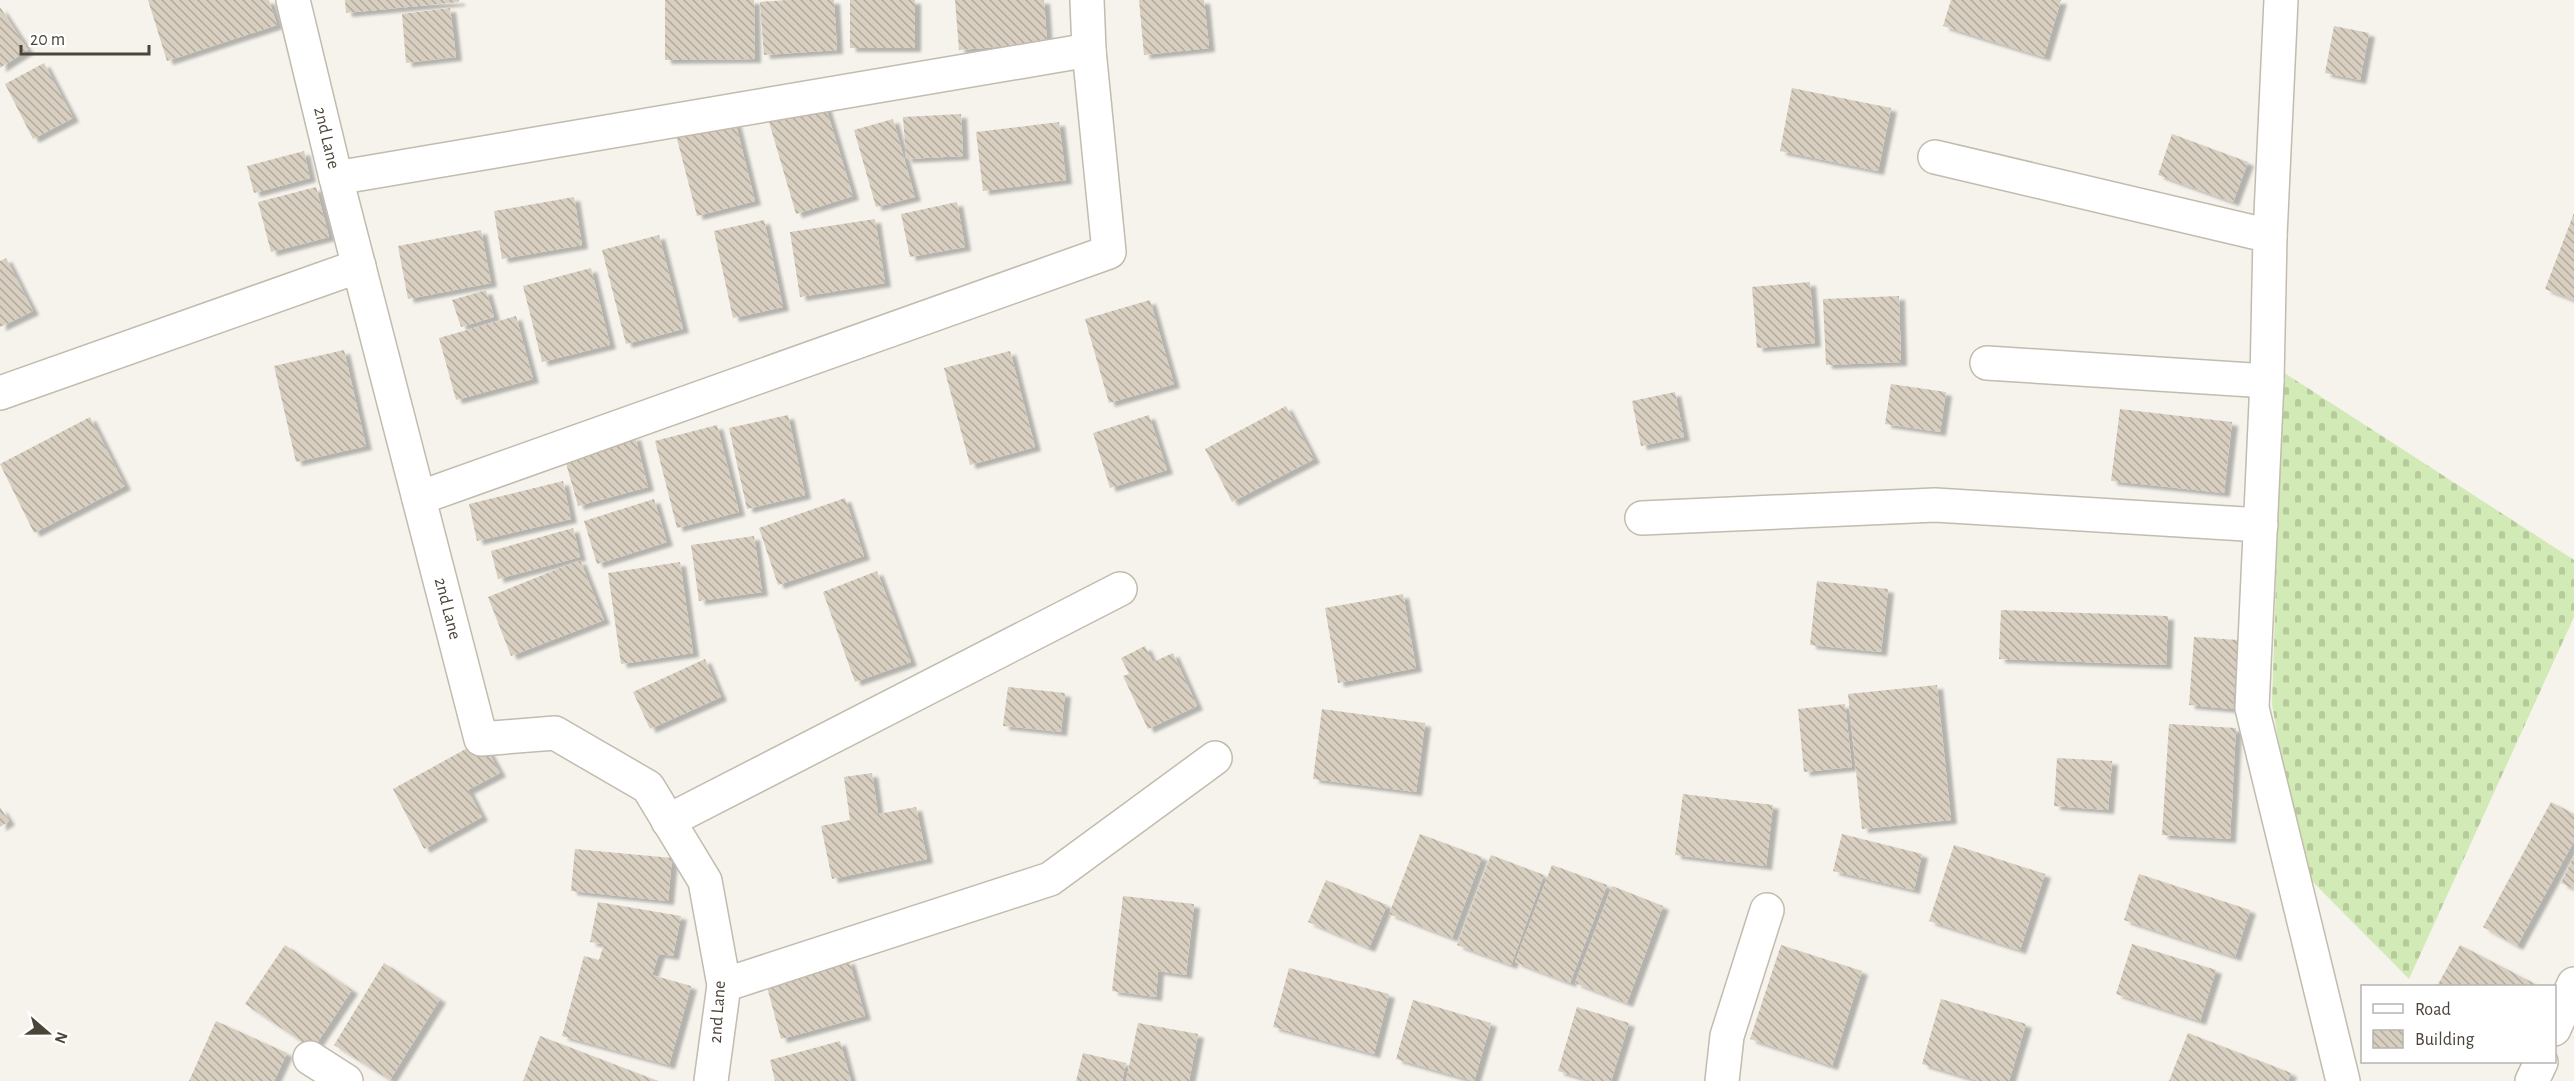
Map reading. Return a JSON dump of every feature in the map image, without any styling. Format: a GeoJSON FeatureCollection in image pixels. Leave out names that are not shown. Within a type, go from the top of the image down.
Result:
{"type":"FeatureCollection","features":[{"type":"Feature","properties":{"kind":"street","name":"2nd Lane"},"geometry":{"type":"LineString","coordinates":[[293,0],[336,178],[481,739],[555,733],[648,787],[705,881],[724,985],[711,1081]]}},
{"type":"Feature","properties":{"kind":"street"},"geometry":{"type":"LineString","coordinates":[[419,498],[1109,252],[1089,50],[1087,0]]}},
{"type":"Feature","properties":{"kind":"street"},"geometry":{"type":"LineString","coordinates":[[2281,0],[2252,708],[2341,1080]]}},
{"type":"Feature","properties":{"kind":"street"},"geometry":{"type":"LineString","coordinates":[[336,178],[1089,50]]}},
{"type":"Feature","properties":{"kind":"street"},"geometry":{"type":"LineString","coordinates":[[1935,157],[2270,236]]}},
{"type":"Feature","properties":{"kind":"street"},"geometry":{"type":"LineString","coordinates":[[0,393],[359,266]]}},
{"type":"Feature","properties":{"kind":"street"},"geometry":{"type":"LineString","coordinates":[[1987,363],[2267,381]]}},
{"type":"Feature","properties":{"kind":"street"},"geometry":{"type":"LineString","coordinates":[[1642,518],[1935,506],[2261,525]]}},
{"type":"Feature","properties":{"kind":"street"},"geometry":{"type":"LineString","coordinates":[[668,821],[1120,588]]}},
{"type":"Feature","properties":{"kind":"street"},"geometry":{"type":"LineString","coordinates":[[724,985],[1050,879],[1215,758]]}},
{"type":"Feature","properties":{"kind":"street"},"geometry":{"type":"LineString","coordinates":[[1722,1081],[1727,1036],[1767,910]]}},
{"type":"Feature","properties":{"kind":"street"},"geometry":{"type":"LineString","coordinates":[[2556,1024],[2574,984]]}},
{"type":"Feature","properties":{"kind":"street"},"geometry":{"type":"LineString","coordinates":[[310,1058],[346,1081]]}},
{"type":"Feature","properties":{"kind":"street"},"geometry":{"type":"LineString","coordinates":[[2532,1081],[2541,1063]]}},
{"type":"Feature","properties":{"kind":"green space"},"geometry":{"type":"Polygon","coordinates":[[[2283,372],[2574,560],[2574,617],[2409,979],[2301,870],[2272,704],[2283,372]]]}},
{"type":"Feature","properties":{"kind":"building"},"geometry":{"type":"Polygon","coordinates":[[[148,0],[269,0],[277,25],[167,61],[148,0]]]}},
{"type":"Feature","properties":{"kind":"building"},"geometry":{"type":"Polygon","coordinates":[[[345,0],[459,0],[459,2],[346,13],[345,0]]]}},
{"type":"Feature","properties":{"kind":"building"},"geometry":{"type":"Polygon","coordinates":[[[665,0],[754,0],[755,59],[665,60],[665,0]]]}},
{"type":"Feature","properties":{"kind":"building"},"geometry":{"type":"Polygon","coordinates":[[[834,0],[837,50],[764,55],[760,2],[834,0]]]}},
{"type":"Feature","properties":{"kind":"building"},"geometry":{"type":"Polygon","coordinates":[[[850,0],[915,0],[915,48],[850,48],[850,0]]]}},
{"type":"Feature","properties":{"kind":"building"},"geometry":{"type":"Polygon","coordinates":[[[955,0],[1044,0],[1047,43],[959,50],[955,0]]]}},
{"type":"Feature","properties":{"kind":"building"},"geometry":{"type":"Polygon","coordinates":[[[1139,0],[1204,0],[1209,48],[1144,55],[1139,0]]]}},
{"type":"Feature","properties":{"kind":"building"},"geometry":{"type":"Polygon","coordinates":[[[1951,0],[2061,0],[2044,57],[1943,26],[1951,0]]]}},
{"type":"Feature","properties":{"kind":"building"},"geometry":{"type":"Polygon","coordinates":[[[0,7],[28,50],[0,68],[0,7]]]}},
{"type":"Feature","properties":{"kind":"building"},"geometry":{"type":"Polygon","coordinates":[[[450,8],[456,57],[406,63],[402,14],[450,8]]]}},
{"type":"Feature","properties":{"kind":"building"},"geometry":{"type":"Polygon","coordinates":[[[2334,26],[2369,33],[2360,80],[2325,73],[2334,26]]]}},
{"type":"Feature","properties":{"kind":"building"},"geometry":{"type":"Polygon","coordinates":[[[44,63],[73,118],[33,139],[5,84],[44,63]]]}},
{"type":"Feature","properties":{"kind":"building"},"geometry":{"type":"Polygon","coordinates":[[[1792,88],[1891,108],[1878,171],[1780,151],[1792,88]]]}},
{"type":"Feature","properties":{"kind":"building"},"geometry":{"type":"Polygon","coordinates":[[[825,105],[853,196],[796,214],[769,122],[825,105]]]}},
{"type":"Feature","properties":{"kind":"building"},"geometry":{"type":"Polygon","coordinates":[[[961,114],[963,156],[906,159],[903,117],[961,114]]]}},
{"type":"Feature","properties":{"kind":"building"},"geometry":{"type":"Polygon","coordinates":[[[893,119],[915,197],[876,207],[854,130],[893,119]]]}},
{"type":"Feature","properties":{"kind":"building"},"geometry":{"type":"Polygon","coordinates":[[[735,121],[755,201],[697,216],[676,135],[735,121]]]}},
{"type":"Feature","properties":{"kind":"building"},"geometry":{"type":"Polygon","coordinates":[[[1059,122],[1066,180],[983,191],[976,132],[1059,122]]]}},
{"type":"Feature","properties":{"kind":"building"},"geometry":{"type":"Polygon","coordinates":[[[2172,134],[2248,162],[2233,202],[2158,175],[2172,134]]]}},
{"type":"Feature","properties":{"kind":"building"},"geometry":{"type":"Polygon","coordinates":[[[304,151],[310,178],[254,193],[247,166],[304,151]]]}},
{"type":"Feature","properties":{"kind":"building"},"geometry":{"type":"Polygon","coordinates":[[[316,187],[329,237],[271,252],[258,202],[316,187]]]}},
{"type":"Feature","properties":{"kind":"building"},"geometry":{"type":"Polygon","coordinates":[[[574,197],[582,245],[502,259],[494,211],[574,197]]]}},
{"type":"Feature","properties":{"kind":"building"},"geometry":{"type":"Polygon","coordinates":[[[957,202],[965,247],[910,257],[901,214],[957,202]]]}},
{"type":"Feature","properties":{"kind":"building"},"geometry":{"type":"Polygon","coordinates":[[[2574,213],[2574,300],[2545,289],[2574,213]]]}},
{"type":"Feature","properties":{"kind":"building"},"geometry":{"type":"Polygon","coordinates":[[[875,219],[885,283],[800,297],[790,232],[875,219]]]}},
{"type":"Feature","properties":{"kind":"building"},"geometry":{"type":"Polygon","coordinates":[[[764,220],[783,307],[733,318],[714,231],[764,220]]]}},
{"type":"Feature","properties":{"kind":"building"},"geometry":{"type":"Polygon","coordinates":[[[481,230],[491,283],[408,299],[398,246],[481,230]]]}},
{"type":"Feature","properties":{"kind":"building"},"geometry":{"type":"Polygon","coordinates":[[[659,235],[683,329],[626,344],[602,250],[659,235]]]}},
{"type":"Feature","properties":{"kind":"building"},"geometry":{"type":"Polygon","coordinates":[[[6,258],[33,311],[0,327],[0,261],[6,258]]]}},
{"type":"Feature","properties":{"kind":"building"},"geometry":{"type":"Polygon","coordinates":[[[591,268],[610,345],[542,362],[523,286],[591,268]]]}},
{"type":"Feature","properties":{"kind":"building"},"geometry":{"type":"Polygon","coordinates":[[[1810,282],[1815,343],[1757,348],[1752,287],[1810,282]]]}},
{"type":"Feature","properties":{"kind":"building"},"geometry":{"type":"Polygon","coordinates":[[[486,290],[494,317],[461,327],[452,300],[486,290]]]}},
{"type":"Feature","properties":{"kind":"building"},"geometry":{"type":"Polygon","coordinates":[[[1899,296],[1901,362],[1826,365],[1823,299],[1899,296]]]}},
{"type":"Feature","properties":{"kind":"building"},"geometry":{"type":"Polygon","coordinates":[[[1150,300],[1174,384],[1109,403],[1085,319],[1150,300]]]}},
{"type":"Feature","properties":{"kind":"building"},"geometry":{"type":"Polygon","coordinates":[[[516,316],[533,379],[456,400],[439,338],[516,316]]]}},
{"type":"Feature","properties":{"kind":"building"},"geometry":{"type":"Polygon","coordinates":[[[344,350],[366,446],[296,462],[274,366],[344,350]]]}},
{"type":"Feature","properties":{"kind":"building"},"geometry":{"type":"Polygon","coordinates":[[[1010,351],[1035,447],[970,465],[944,368],[1010,351]]]}},
{"type":"Feature","properties":{"kind":"building"},"geometry":{"type":"Polygon","coordinates":[[[1891,384],[1946,392],[1940,432],[1885,424],[1891,384]]]}},
{"type":"Feature","properties":{"kind":"building"},"geometry":{"type":"Polygon","coordinates":[[[1675,392],[1684,437],[1641,446],[1632,401],[1675,392]]]}},
{"type":"Feature","properties":{"kind":"building"},"geometry":{"type":"Polygon","coordinates":[[[1286,406],[1314,459],[1232,502],[1205,449],[1286,406]]]}},
{"type":"Feature","properties":{"kind":"building"},"geometry":{"type":"Polygon","coordinates":[[[2120,409],[2232,422],[2224,493],[2111,481],[2120,409]]]}},
{"type":"Feature","properties":{"kind":"building"},"geometry":{"type":"Polygon","coordinates":[[[788,415],[805,495],[747,509],[729,428],[788,415]]]}},
{"type":"Feature","properties":{"kind":"building"},"geometry":{"type":"Polygon","coordinates":[[[1149,415],[1167,470],[1110,488],[1093,433],[1149,415]]]}},
{"type":"Feature","properties":{"kind":"building"},"geometry":{"type":"Polygon","coordinates":[[[90,417],[125,486],[34,533],[0,464],[90,417]]]}},
{"type":"Feature","properties":{"kind":"building"},"geometry":{"type":"Polygon","coordinates":[[[717,425],[739,512],[677,528],[655,441],[717,425]]]}},
{"type":"Feature","properties":{"kind":"building"},"geometry":{"type":"Polygon","coordinates":[[[635,436],[648,487],[578,506],[564,456],[635,436]]]}},
{"type":"Feature","properties":{"kind":"building"},"geometry":{"type":"Polygon","coordinates":[[[563,481],[571,519],[477,541],[469,504],[563,481]]]}},
{"type":"Feature","properties":{"kind":"building"},"geometry":{"type":"Polygon","coordinates":[[[845,498],[864,556],[778,585],[759,528],[845,498]]]}},
{"type":"Feature","properties":{"kind":"building"},"geometry":{"type":"Polygon","coordinates":[[[654,499],[667,542],[597,564],[584,521],[654,499]]]}},
{"type":"Feature","properties":{"kind":"building"},"geometry":{"type":"Polygon","coordinates":[[[573,528],[580,557],[498,579],[491,551],[573,528]]]}},
{"type":"Feature","properties":{"kind":"building"},"geometry":{"type":"Polygon","coordinates":[[[754,536],[762,592],[699,601],[691,545],[754,536]]]}},
{"type":"Feature","properties":{"kind":"building"},"geometry":{"type":"Polygon","coordinates":[[[580,560],[604,620],[511,656],[488,597],[580,560]]]}},
{"type":"Feature","properties":{"kind":"building"},"geometry":{"type":"Polygon","coordinates":[[[680,562],[693,653],[621,664],[608,573],[680,562]]]}},
{"type":"Feature","properties":{"kind":"building"},"geometry":{"type":"Polygon","coordinates":[[[877,571],[911,662],[855,682],[823,592],[877,571]]]}},
{"type":"Feature","properties":{"kind":"building"},"geometry":{"type":"Polygon","coordinates":[[[1817,581],[1888,589],[1881,652],[1810,645],[1817,581]]]}},
{"type":"Feature","properties":{"kind":"building"},"geometry":{"type":"Polygon","coordinates":[[[1403,594],[1416,668],[1338,683],[1325,608],[1403,594]]]}},
{"type":"Feature","properties":{"kind":"building"},"geometry":{"type":"Polygon","coordinates":[[[2001,610],[2168,616],[2166,665],[1999,659],[2001,610]]]}},
{"type":"Feature","properties":{"kind":"building"},"geometry":{"type":"Polygon","coordinates":[[[2194,637],[2238,640],[2233,709],[2189,705],[2194,637]]]}},
{"type":"Feature","properties":{"kind":"building"},"geometry":{"type":"Polygon","coordinates":[[[1145,646],[1153,662],[1173,653],[1197,706],[1148,729],[1123,676],[1129,674],[1121,658],[1145,646]]]}},
{"type":"Feature","properties":{"kind":"building"},"geometry":{"type":"Polygon","coordinates":[[[705,659],[721,697],[650,729],[633,692],[705,659]]]}},
{"type":"Feature","properties":{"kind":"building"},"geometry":{"type":"Polygon","coordinates":[[[1937,685],[1951,820],[1862,829],[1848,694],[1937,685]]]}},
{"type":"Feature","properties":{"kind":"building"},"geometry":{"type":"Polygon","coordinates":[[[1008,687],[1065,693],[1061,732],[1003,726],[1008,687]]]}},
{"type":"Feature","properties":{"kind":"building"},"geometry":{"type":"Polygon","coordinates":[[[1845,704],[1852,767],[1804,772],[1798,709],[1845,704]]]}},
{"type":"Feature","properties":{"kind":"building"},"geometry":{"type":"Polygon","coordinates":[[[1322,709],[1425,723],[1416,792],[1313,779],[1322,709]]]}},
{"type":"Feature","properties":{"kind":"building"},"geometry":{"type":"Polygon","coordinates":[[[2169,724],[2236,728],[2230,839],[2162,835],[2169,724]]]}},
{"type":"Feature","properties":{"kind":"building"},"geometry":{"type":"Polygon","coordinates":[[[482,740],[500,773],[468,790],[482,817],[424,849],[393,789],[482,740]]]}},
{"type":"Feature","properties":{"kind":"building"},"geometry":{"type":"Polygon","coordinates":[[[2057,758],[2112,761],[2108,810],[2054,806],[2057,758]]]}},
{"type":"Feature","properties":{"kind":"building"},"geometry":{"type":"Polygon","coordinates":[[[872,773],[878,814],[916,807],[927,859],[832,879],[821,826],[850,820],[844,777],[872,773]]]}},
{"type":"Feature","properties":{"kind":"building"},"geometry":{"type":"Polygon","coordinates":[[[1683,794],[1773,805],[1766,866],[1675,855],[1683,794]]]}},
{"type":"Feature","properties":{"kind":"building"},"geometry":{"type":"Polygon","coordinates":[[[2551,802],[2574,814],[2574,841],[2517,946],[2483,927],[2551,802]]]}},
{"type":"Feature","properties":{"kind":"building"},"geometry":{"type":"Polygon","coordinates":[[[0,807],[9,821],[0,827],[0,807]]]}},
{"type":"Feature","properties":{"kind":"building"},"geometry":{"type":"Polygon","coordinates":[[[1420,834],[1482,857],[1452,938],[1389,914],[1420,834]]]}},
{"type":"Feature","properties":{"kind":"building"},"geometry":{"type":"Polygon","coordinates":[[[1842,834],[1922,854],[1914,890],[1833,871],[1842,834]]]}},
{"type":"Feature","properties":{"kind":"building"},"geometry":{"type":"Polygon","coordinates":[[[1954,845],[2045,874],[2020,950],[1929,921],[1954,845]]]}},
{"type":"Feature","properties":{"kind":"building"},"geometry":{"type":"Polygon","coordinates":[[[575,849],[672,858],[668,901],[571,891],[575,849]]]}},
{"type":"Feature","properties":{"kind":"building"},"geometry":{"type":"Polygon","coordinates":[[[1491,855],[1544,875],[1511,965],[1457,945],[1491,855]]]}},
{"type":"Feature","properties":{"kind":"building"},"geometry":{"type":"Polygon","coordinates":[[[2574,856],[2574,889],[2561,883],[2574,856]]]}},
{"type":"Feature","properties":{"kind":"building"},"geometry":{"type":"Polygon","coordinates":[[[1552,865],[1607,885],[1570,983],[1515,962],[1552,865]]]}},
{"type":"Feature","properties":{"kind":"building"},"geometry":{"type":"Polygon","coordinates":[[[2139,874],[2250,910],[2235,957],[2124,920],[2139,874]]]}},
{"type":"Feature","properties":{"kind":"building"},"geometry":{"type":"Polygon","coordinates":[[[1326,880],[1387,905],[1369,948],[1308,922],[1326,880]]]}},
{"type":"Feature","properties":{"kind":"building"},"geometry":{"type":"Polygon","coordinates":[[[1612,886],[1663,906],[1627,1003],[1575,983],[1612,886]]]}},
{"type":"Feature","properties":{"kind":"building"},"geometry":{"type":"Polygon","coordinates":[[[1123,896],[1194,904],[1186,975],[1158,971],[1156,997],[1112,991],[1123,896]]]}},
{"type":"Feature","properties":{"kind":"building"},"geometry":{"type":"Polygon","coordinates":[[[598,902],[681,916],[673,956],[659,954],[652,975],[691,986],[669,1065],[562,1036],[584,956],[599,960],[604,944],[590,942],[598,902]]]}},
{"type":"Feature","properties":{"kind":"building"},"geometry":{"type":"Polygon","coordinates":[[[2132,944],[2216,970],[2200,1021],[2116,994],[2132,944]]]}},
{"type":"Feature","properties":{"kind":"building"},"geometry":{"type":"Polygon","coordinates":[[[285,945],[352,990],[313,1049],[245,1004],[285,945]]]}},
{"type":"Feature","properties":{"kind":"building"},"geometry":{"type":"Polygon","coordinates":[[[1781,945],[1862,971],[1832,1066],[1750,1039],[1781,945]]]}},
{"type":"Feature","properties":{"kind":"building"},"geometry":{"type":"Polygon","coordinates":[[[2460,945],[2537,985],[2438,985],[2460,945]]]}},
{"type":"Feature","properties":{"kind":"building"},"geometry":{"type":"Polygon","coordinates":[[[849,960],[865,1016],[781,1039],[766,983],[849,960]]]}},
{"type":"Feature","properties":{"kind":"building"},"geometry":{"type":"Polygon","coordinates":[[[384,963],[440,999],[390,1080],[334,1045],[384,963]]]}},
{"type":"Feature","properties":{"kind":"building"},"geometry":{"type":"Polygon","coordinates":[[[1289,968],[1389,994],[1374,1054],[1273,1027],[1289,968]]]}},
{"type":"Feature","properties":{"kind":"building"},"geometry":{"type":"Polygon","coordinates":[[[1941,999],[2026,1024],[2009,1081],[1979,1081],[1922,1064],[1941,999]]]}},
{"type":"Feature","properties":{"kind":"building"},"geometry":{"type":"Polygon","coordinates":[[[1413,1000],[1491,1023],[1474,1081],[1396,1059],[1413,1000]]]}},
{"type":"Feature","properties":{"kind":"building"},"geometry":{"type":"Polygon","coordinates":[[[1577,1007],[1629,1023],[1611,1081],[1592,1081],[1558,1071],[1577,1007]]]}},
{"type":"Feature","properties":{"kind":"building"},"geometry":{"type":"Polygon","coordinates":[[[216,1021],[287,1053],[274,1081],[189,1081],[216,1021]]]}},
{"type":"Feature","properties":{"kind":"building"},"geometry":{"type":"Polygon","coordinates":[[[1138,1023],[1198,1034],[1189,1081],[1126,1081],[1138,1023]]]}},
{"type":"Feature","properties":{"kind":"building"},"geometry":{"type":"Polygon","coordinates":[[[2188,1033],[2291,1073],[2288,1081],[2169,1081],[2188,1033]]]}},
{"type":"Feature","properties":{"kind":"building"},"geometry":{"type":"Polygon","coordinates":[[[540,1036],[658,1081],[523,1081],[540,1036]]]}},
{"type":"Feature","properties":{"kind":"building"},"geometry":{"type":"Polygon","coordinates":[[[840,1041],[851,1081],[775,1081],[770,1060],[840,1041]]]}},
{"type":"Feature","properties":{"kind":"building"},"geometry":{"type":"Polygon","coordinates":[[[1083,1053],[1126,1063],[1122,1081],[1076,1081],[1083,1053]]]}}]}
